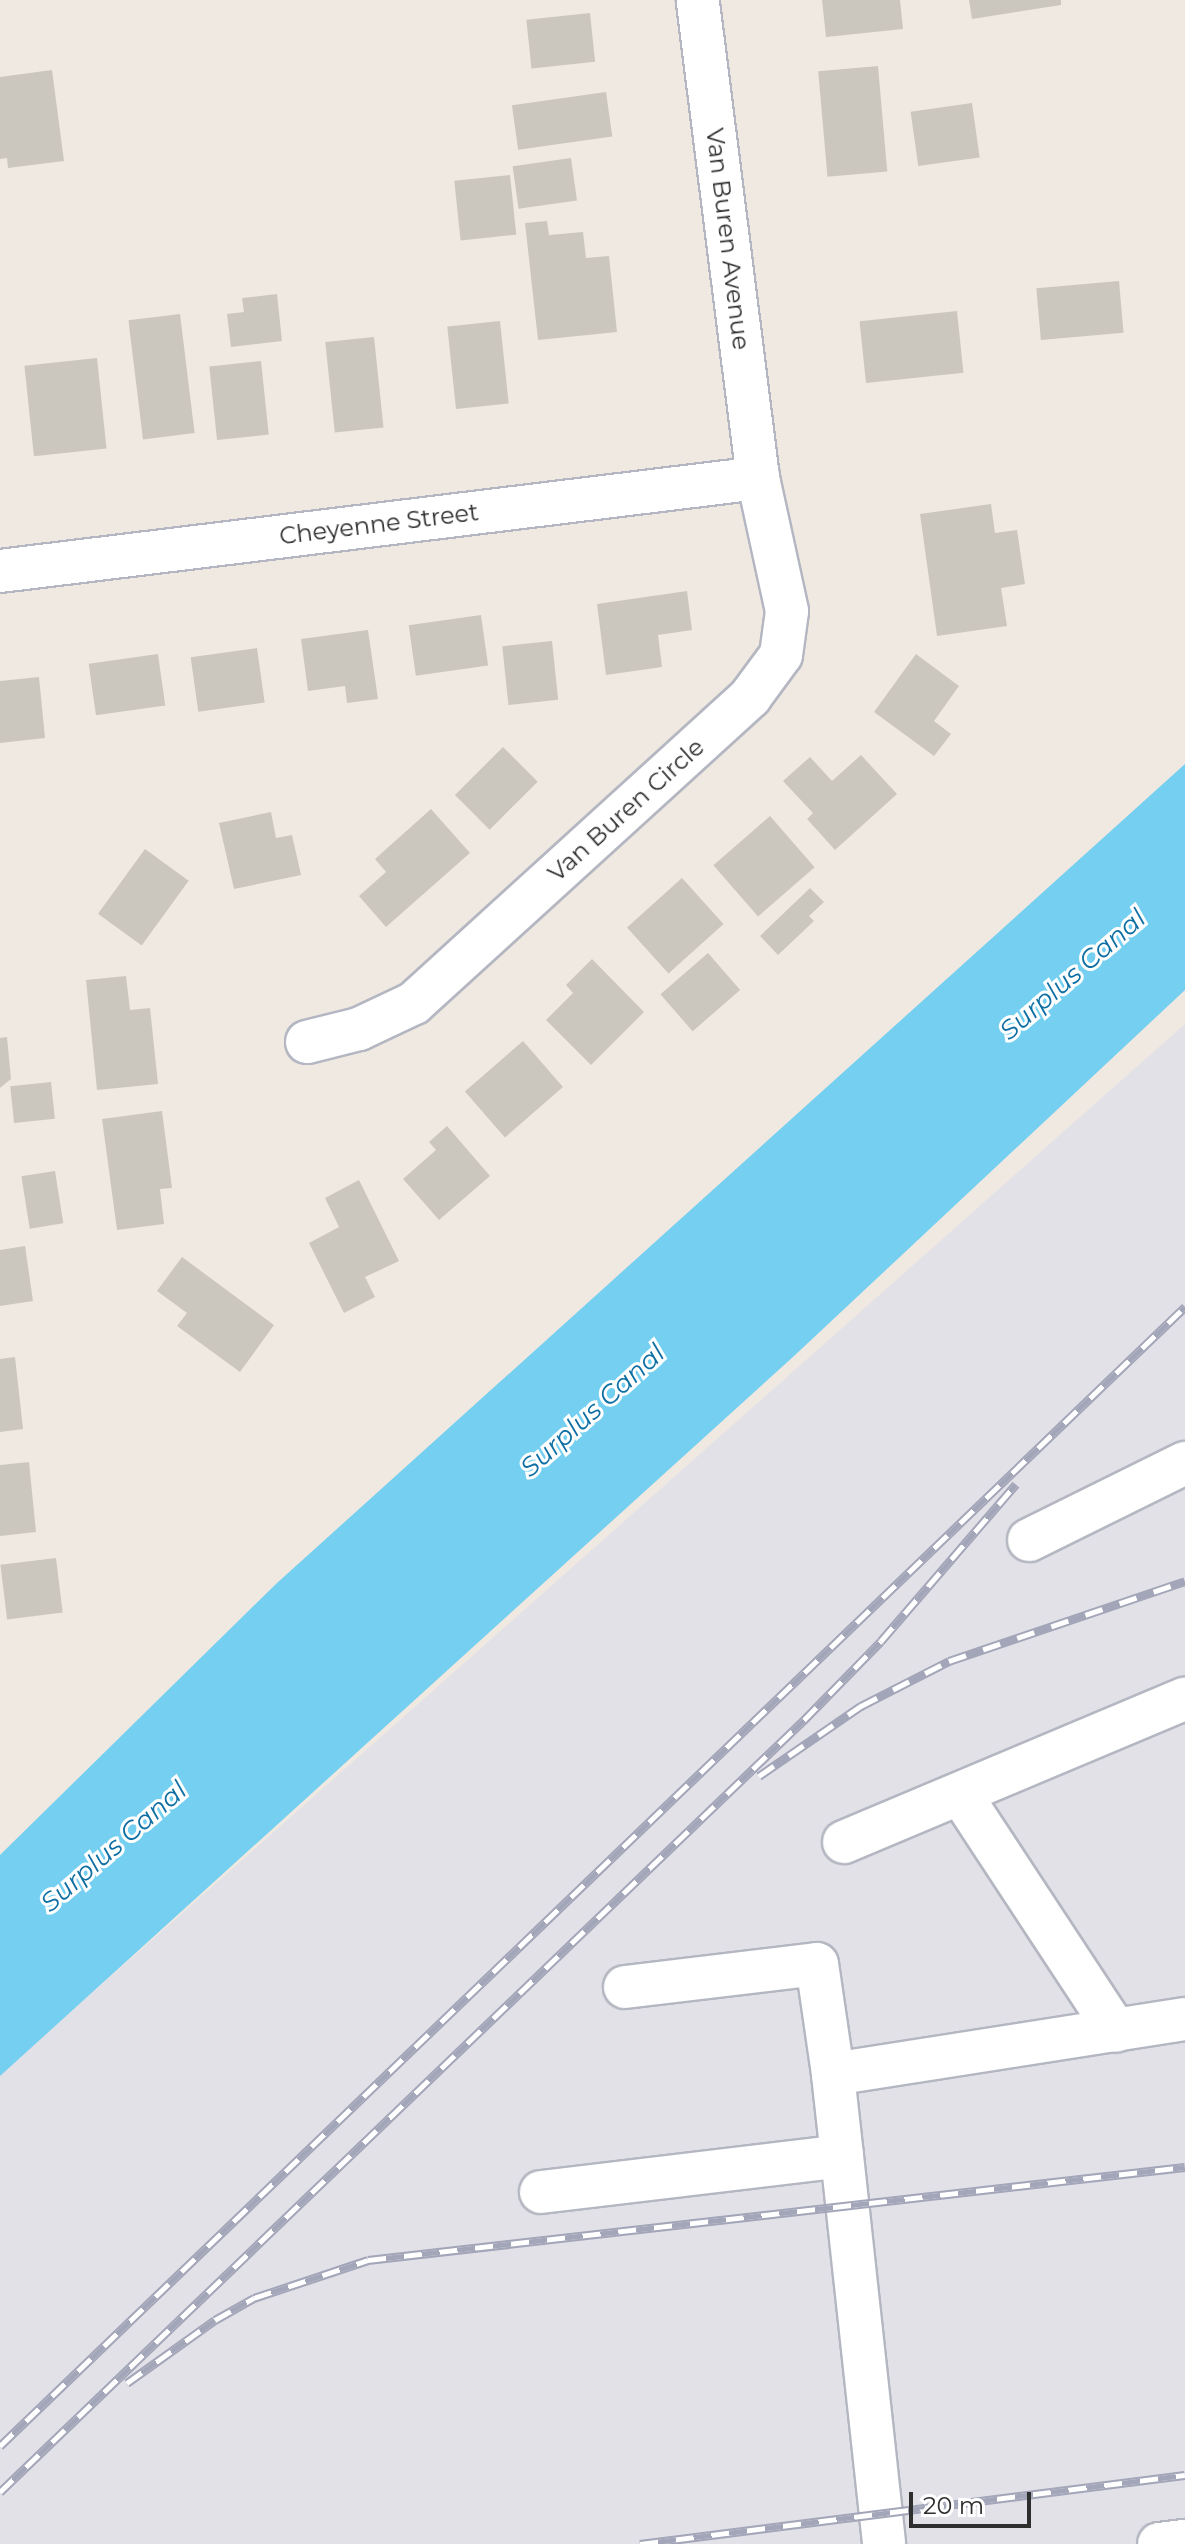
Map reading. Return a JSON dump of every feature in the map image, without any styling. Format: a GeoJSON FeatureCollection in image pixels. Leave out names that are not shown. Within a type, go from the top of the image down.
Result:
{"type":"FeatureCollection","features":[{"type":"Feature","properties":{"kind":"street","name":"Van Buren Avenue"},"geometry":{"type":"LineString","coordinates":[[698,0],[758,478]]}},
{"type":"Feature","properties":{"kind":"street","name":"Cheyenne Street"},"geometry":{"type":"LineString","coordinates":[[0,571],[758,478]]}},
{"type":"Feature","properties":{"kind":"street","name":"Van Buren Circle"},"geometry":{"type":"LineString","coordinates":[[307,1042],[359,1029],[414,1003],[750,697],[781,655],[787,611],[758,478]]}},
{"type":"Feature","properties":{"kind":"street"},"geometry":{"type":"LineString","coordinates":[[1029,1540],[1185,1463]]}},
{"type":"Feature","properties":{"kind":"street"},"geometry":{"type":"LineString","coordinates":[[844,1842],[1185,1699]]}},
{"type":"Feature","properties":{"kind":"street"},"geometry":{"type":"LineString","coordinates":[[961,1795],[1116,2031]]}},
{"type":"Feature","properties":{"kind":"street"},"geometry":{"type":"LineString","coordinates":[[625,1987],[817,1964],[833,2074],[884,2544]]}},
{"type":"Feature","properties":{"kind":"street"},"geometry":{"type":"LineString","coordinates":[[833,2074],[1185,2019]]}},
{"type":"Feature","properties":{"kind":"street"},"geometry":{"type":"LineString","coordinates":[[541,2192],[842,2156]]}},
{"type":"Feature","properties":{"kind":"street"},"geometry":{"type":"LineString","coordinates":[[1159,2544],[1185,2541]]}},
{"type":"Feature","properties":{"kind":"shaded area"},"geometry":{"type":"Polygon","coordinates":[[[1185,1024],[1185,2544],[0,2544],[0,2067],[30,2048],[1185,1024]]]}},
{"type":"Feature","properties":{"kind":"water","name":"Surplus Canal"},"geometry":{"type":"Polygon","coordinates":[[[1185,764],[1185,990],[794,1356],[0,2076],[0,1855],[277,1583],[1185,764]]]}},
{"type":"Feature","properties":{"kind":"building"},"geometry":{"type":"Polygon","coordinates":[[[822,0],[900,0],[903,29],[826,37],[822,0]]]}},
{"type":"Feature","properties":{"kind":"building"},"geometry":{"type":"Polygon","coordinates":[[[969,0],[1061,0],[1061,5],[972,19],[969,0]]]}},
{"type":"Feature","properties":{"kind":"building"},"geometry":{"type":"Polygon","coordinates":[[[590,13],[595,62],[531,68],[526,20],[590,13]]]}},
{"type":"Feature","properties":{"kind":"building"},"geometry":{"type":"Polygon","coordinates":[[[878,66],[887,172],[827,177],[818,71],[878,66]]]}},
{"type":"Feature","properties":{"kind":"building"},"geometry":{"type":"Polygon","coordinates":[[[52,70],[64,161],[8,168],[7,158],[0,159],[0,77],[52,70]]]}},
{"type":"Feature","properties":{"kind":"building"},"geometry":{"type":"Polygon","coordinates":[[[606,92],[612,137],[518,150],[512,105],[606,92]]]}},
{"type":"Feature","properties":{"kind":"building"},"geometry":{"type":"Polygon","coordinates":[[[972,103],[980,157],[918,166],[911,112],[972,103]]]}},
{"type":"Feature","properties":{"kind":"building"},"geometry":{"type":"Polygon","coordinates":[[[571,158],[577,201],[519,209],[513,166],[571,158]]]}},
{"type":"Feature","properties":{"kind":"building"},"geometry":{"type":"Polygon","coordinates":[[[510,175],[516,235],[461,241],[454,181],[510,175]]]}},
{"type":"Feature","properties":{"kind":"building"},"geometry":{"type":"Polygon","coordinates":[[[547,221],[549,235],[583,232],[586,258],[609,256],[617,332],[538,340],[525,223],[547,221]]]}},
{"type":"Feature","properties":{"kind":"building"},"geometry":{"type":"Polygon","coordinates":[[[1119,281],[1124,333],[1041,340],[1036,288],[1119,281]]]}},
{"type":"Feature","properties":{"kind":"building"},"geometry":{"type":"Polygon","coordinates":[[[277,294],[282,341],[231,347],[227,314],[244,312],[242,298],[277,294]]]}},
{"type":"Feature","properties":{"kind":"building"},"geometry":{"type":"Polygon","coordinates":[[[957,311],[963,373],[866,383],[860,321],[957,311]]]}},
{"type":"Feature","properties":{"kind":"building"},"geometry":{"type":"Polygon","coordinates":[[[180,314],[195,433],[143,439],[128,320],[180,314]]]}},
{"type":"Feature","properties":{"kind":"building"},"geometry":{"type":"Polygon","coordinates":[[[500,321],[509,404],[456,409],[447,327],[500,321]]]}},
{"type":"Feature","properties":{"kind":"building"},"geometry":{"type":"Polygon","coordinates":[[[374,337],[384,428],[335,433],[325,342],[374,337]]]}},
{"type":"Feature","properties":{"kind":"building"},"geometry":{"type":"Polygon","coordinates":[[[97,358],[107,449],[34,456],[24,366],[97,358]]]}},
{"type":"Feature","properties":{"kind":"building"},"geometry":{"type":"Polygon","coordinates":[[[261,361],[269,435],[217,440],[209,366],[261,361]]]}},
{"type":"Feature","properties":{"kind":"building"},"geometry":{"type":"Polygon","coordinates":[[[991,504],[995,533],[1017,530],[1025,584],[1001,588],[1007,626],[937,636],[920,514],[991,504]]]}},
{"type":"Feature","properties":{"kind":"building"},"geometry":{"type":"Polygon","coordinates":[[[687,591],[692,630],[658,635],[662,667],[606,675],[597,604],[687,591]]]}},
{"type":"Feature","properties":{"kind":"building"},"geometry":{"type":"Polygon","coordinates":[[[481,615],[488,666],[416,676],[409,625],[481,615]]]}},
{"type":"Feature","properties":{"kind":"building"},"geometry":{"type":"Polygon","coordinates":[[[368,630],[378,699],[347,703],[345,686],[308,691],[301,639],[368,630]]]}},
{"type":"Feature","properties":{"kind":"building"},"geometry":{"type":"Polygon","coordinates":[[[552,641],[558,700],[508,705],[502,646],[552,641]]]}},
{"type":"Feature","properties":{"kind":"building"},"geometry":{"type":"Polygon","coordinates":[[[257,648],[265,702],[198,712],[191,657],[257,648]]]}},
{"type":"Feature","properties":{"kind":"building"},"geometry":{"type":"Polygon","coordinates":[[[158,654],[165,705],[96,715],[89,664],[158,654]]]}},
{"type":"Feature","properties":{"kind":"building"},"geometry":{"type":"Polygon","coordinates":[[[916,654],[959,686],[934,721],[951,734],[934,756],[874,712],[916,654]]]}},
{"type":"Feature","properties":{"kind":"building"},"geometry":{"type":"Polygon","coordinates":[[[39,677],[45,738],[0,743],[0,681],[39,677]]]}},
{"type":"Feature","properties":{"kind":"building"},"geometry":{"type":"Polygon","coordinates":[[[503,747],[538,782],[490,830],[455,795],[503,747]]]}},
{"type":"Feature","properties":{"kind":"building"},"geometry":{"type":"Polygon","coordinates":[[[861,755],[897,794],[835,850],[807,819],[813,813],[783,781],[810,757],[832,781],[861,755]]]}},
{"type":"Feature","properties":{"kind":"building"},"geometry":{"type":"Polygon","coordinates":[[[431,809],[470,853],[386,927],[359,896],[386,872],[375,859],[431,809]]]}},
{"type":"Feature","properties":{"kind":"building"},"geometry":{"type":"Polygon","coordinates":[[[271,812],[276,838],[292,835],[301,875],[234,889],[219,823],[271,812]]]}},
{"type":"Feature","properties":{"kind":"building"},"geometry":{"type":"Polygon","coordinates":[[[770,816],[815,867],[758,917],[713,865],[770,816]]]}},
{"type":"Feature","properties":{"kind":"building"},"geometry":{"type":"Polygon","coordinates":[[[145,849],[189,881],[142,945],[98,914],[145,849]]]}},
{"type":"Feature","properties":{"kind":"building"},"geometry":{"type":"Polygon","coordinates":[[[682,878],[723,924],[668,974],[627,928],[682,878]]]}},
{"type":"Feature","properties":{"kind":"building"},"geometry":{"type":"Polygon","coordinates":[[[810,888],[824,902],[809,916],[814,921],[778,955],[760,936],[810,888]]]}},
{"type":"Feature","properties":{"kind":"building"},"geometry":{"type":"Polygon","coordinates":[[[708,953],[740,990],[693,1031],[660,994],[708,953]]]}},
{"type":"Feature","properties":{"kind":"building"},"geometry":{"type":"Polygon","coordinates":[[[592,959],[644,1012],[591,1065],[546,1020],[573,993],[566,985],[592,959]]]}},
{"type":"Feature","properties":{"kind":"building"},"geometry":{"type":"Polygon","coordinates":[[[126,976],[130,1010],[150,1008],[158,1084],[97,1090],[86,980],[126,976]]]}},
{"type":"Feature","properties":{"kind":"building"},"geometry":{"type":"Polygon","coordinates":[[[7,1037],[11,1079],[0,1088],[0,1038],[7,1037]]]}},
{"type":"Feature","properties":{"kind":"building"},"geometry":{"type":"Polygon","coordinates":[[[523,1041],[563,1087],[505,1138],[465,1092],[523,1041]]]}},
{"type":"Feature","properties":{"kind":"building"},"geometry":{"type":"Polygon","coordinates":[[[51,1082],[55,1119],[14,1123],[10,1086],[51,1082]]]}},
{"type":"Feature","properties":{"kind":"building"},"geometry":{"type":"Polygon","coordinates":[[[162,1111],[172,1188],[160,1189],[164,1224],[117,1230],[102,1119],[162,1111]]]}},
{"type":"Feature","properties":{"kind":"building"},"geometry":{"type":"Polygon","coordinates":[[[447,1126],[490,1176],[439,1220],[403,1179],[436,1150],[429,1142],[447,1126]]]}},
{"type":"Feature","properties":{"kind":"building"},"geometry":{"type":"Polygon","coordinates":[[[55,1171],[63,1223],[30,1229],[21,1176],[55,1171]]]}},
{"type":"Feature","properties":{"kind":"building"},"geometry":{"type":"Polygon","coordinates":[[[359,1180],[399,1261],[365,1277],[375,1297],[344,1313],[309,1243],[339,1227],[325,1198],[359,1180]]]}},
{"type":"Feature","properties":{"kind":"building"},"geometry":{"type":"Polygon","coordinates":[[[25,1246],[33,1301],[0,1306],[0,1250],[25,1246]]]}},
{"type":"Feature","properties":{"kind":"building"},"geometry":{"type":"Polygon","coordinates":[[[182,1257],[274,1325],[240,1372],[177,1326],[187,1313],[157,1291],[182,1257]]]}},
{"type":"Feature","properties":{"kind":"building"},"geometry":{"type":"Polygon","coordinates":[[[15,1357],[23,1429],[0,1432],[0,1359],[15,1357]]]}},
{"type":"Feature","properties":{"kind":"building"},"geometry":{"type":"Polygon","coordinates":[[[29,1462],[36,1532],[0,1536],[0,1465],[29,1462]]]}},
{"type":"Feature","properties":{"kind":"building"},"geometry":{"type":"Polygon","coordinates":[[[56,1558],[63,1613],[7,1619],[0,1565],[56,1558]]]}},
{"type":"Feature","properties":{"kind":"railway"},"geometry":{"type":"LineString","coordinates":[[0,2446],[1185,1307]]}},
{"type":"Feature","properties":{"kind":"railway"},"geometry":{"type":"LineString","coordinates":[[0,2492],[804,1720],[881,1641],[1016,1484]]}},
{"type":"Feature","properties":{"kind":"railway"},"geometry":{"type":"LineString","coordinates":[[759,1776],[861,1706],[949,1661],[1185,1581]]}},
{"type":"Feature","properties":{"kind":"railway"},"geometry":{"type":"LineString","coordinates":[[127,2383],[215,2320],[254,2298],[368,2260],[1185,2167]]}},
{"type":"Feature","properties":{"kind":"railway"},"geometry":{"type":"LineString","coordinates":[[640,2544],[1185,2475]]}}]}
